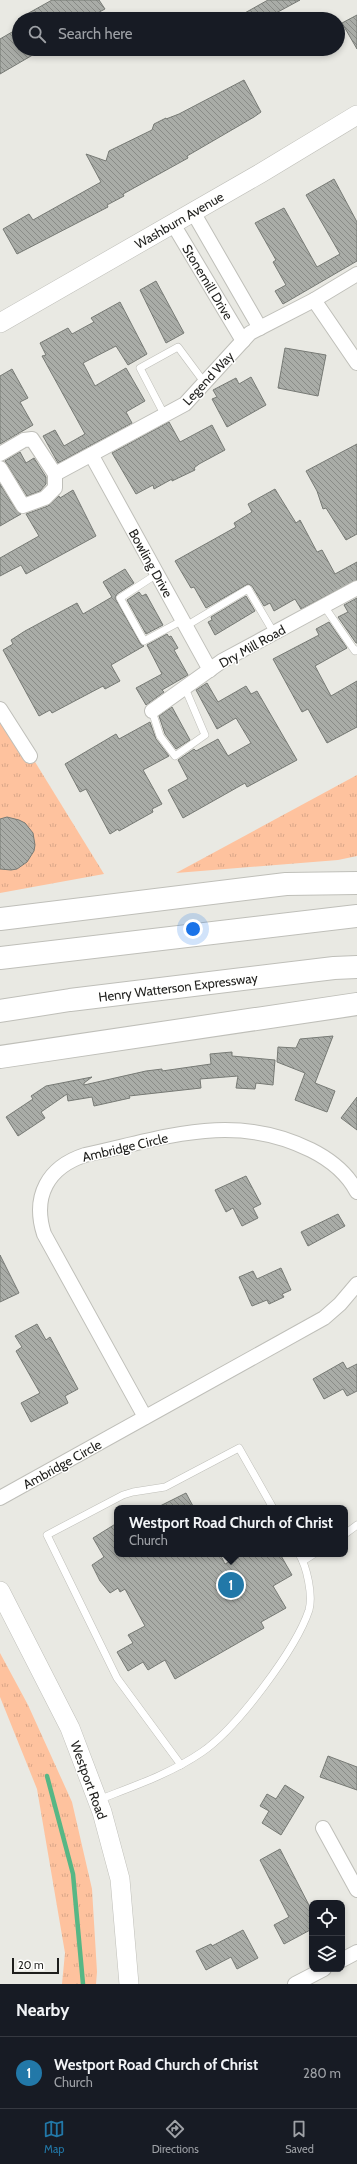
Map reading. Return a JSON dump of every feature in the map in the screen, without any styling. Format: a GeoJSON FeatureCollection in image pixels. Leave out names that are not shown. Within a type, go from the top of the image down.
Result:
{"type":"FeatureCollection","features":[{"type":"Feature","properties":{"kind":"highway"},"geometry":{"type":"LineString","coordinates":[[0,919],[286,884],[357,883]]}},
{"type":"Feature","properties":{"kind":"highway"},"geometry":{"type":"LineString","coordinates":[[0,958],[357,916]]}},
{"type":"Feature","properties":{"kind":"highway","name":"Henry Watterson Expressway"},"geometry":{"type":"LineString","coordinates":[[0,1011],[78,999],[326,969],[357,967]]}},
{"type":"Feature","properties":{"kind":"highway"},"geometry":{"type":"LineString","coordinates":[[0,1058],[357,1004]]}},
{"type":"Feature","properties":{"kind":"main road","name":"Washburn Avenue"},"geometry":{"type":"LineString","coordinates":[[0,324],[357,115]]}},
{"type":"Feature","properties":{"kind":"main road","name":"Westport Road"},"geometry":{"type":"LineString","coordinates":[[0,1591],[70,1728],[98,1800],[120,1880],[129,1984]]}},
{"type":"Feature","properties":{"kind":"street","name":"Stonemill Drive"},"geometry":{"type":"LineString","coordinates":[[193,212],[260,328]]}},
{"type":"Feature","properties":{"kind":"street","name":"Stonemill Drive"},"geometry":{"type":"LineString","coordinates":[[173,224],[243,341]]}},
{"type":"Feature","properties":{"kind":"street","name":"Legend Way"},"geometry":{"type":"LineString","coordinates":[[55,474],[92,456],[185,404],[250,333],[314,300],[357,274]]}},
{"type":"Feature","properties":{"kind":"street"},"geometry":{"type":"LineString","coordinates":[[314,300],[357,363]]}},
{"type":"Feature","properties":{"kind":"street"},"geometry":{"type":"LineString","coordinates":[[0,454],[24,440],[32,439],[55,474],[56,488],[45,498],[23,506],[0,468]]}},
{"type":"Feature","properties":{"kind":"street","name":"Bowling Drive"},"geometry":{"type":"LineString","coordinates":[[92,456],[210,670]]}},
{"type":"Feature","properties":{"kind":"street","name":"Dry Mill Road"},"geometry":{"type":"LineString","coordinates":[[152,711],[210,670],[357,588]]}},
{"type":"Feature","properties":{"kind":"street"},"geometry":{"type":"LineString","coordinates":[[0,709],[30,756]]}},
{"type":"Feature","properties":{"kind":"street","name":"Ambridge Circle"},"geometry":{"type":"LineString","coordinates":[[145,1417],[44,1234],[39,1214],[42,1192],[60,1167],[74,1159],[86,1155],[189,1132],[213,1129],[242,1129],[266,1133],[296,1142],[322,1155],[341,1170],[357,1192]]}},
{"type":"Feature","properties":{"kind":"street","name":"Ambridge Circle"},"geometry":{"type":"LineString","coordinates":[[0,1498],[324,1318],[340,1304],[357,1284]]}},
{"type":"Feature","properties":{"kind":"street"},"geometry":{"type":"LineString","coordinates":[[323,1828],[357,1890]]}},
{"type":"Feature","properties":{"kind":"street"},"geometry":{"type":"LineString","coordinates":[[345,1958],[357,1952]]}},
{"type":"Feature","properties":{"kind":"street"},"geometry":{"type":"LineString","coordinates":[[295,1984],[318,1972]]}},
{"type":"Feature","properties":{"kind":"lane"},"geometry":{"type":"LineString","coordinates":[[165,416],[140,368],[178,346],[204,382]]}},
{"type":"Feature","properties":{"kind":"lane"},"geometry":{"type":"LineString","coordinates":[[157,574],[120,598],[144,642],[184,623],[248,589],[274,633]]}},
{"type":"Feature","properties":{"kind":"lane"},"geometry":{"type":"LineString","coordinates":[[324,606],[355,651],[357,650]]}},
{"type":"Feature","properties":{"kind":"lane"},"geometry":{"type":"LineString","coordinates":[[152,711],[160,736],[175,756],[205,735],[185,688]]}},
{"type":"Feature","properties":{"kind":"lane"},"geometry":{"type":"LineString","coordinates":[[181,1765],[117,1678],[47,1535],[123,1495],[165,1487],[239,1448],[271,1505]]}},
{"type":"Feature","properties":{"kind":"lane"},"geometry":{"type":"LineString","coordinates":[[348,1532],[357,1525]]}},
{"type":"Feature","properties":{"kind":"lane"},"geometry":{"type":"LineString","coordinates":[[98,1800],[170,1772],[204,1751],[254,1700],[289,1649],[309,1609],[309,1580],[300,1557]]}},
{"type":"Feature","properties":{"kind":"lane"},"geometry":{"type":"LineString","coordinates":[[302,1561],[309,1557]]}},
{"type":"Feature","properties":{"kind":"green space"},"geometry":{"type":"Polygon","coordinates":[[[0,705],[104,874],[0,893],[0,705]]]}},
{"type":"Feature","properties":{"kind":"green space"},"geometry":{"type":"Polygon","coordinates":[[[357,775],[357,856],[338,860],[176,873],[357,775]]]}},
{"type":"Feature","properties":{"kind":"green space"},"geometry":{"type":"Polygon","coordinates":[[[0,1653],[28,1705],[72,1802],[92,1889],[97,1972],[96,1984],[62,1984],[65,1953],[37,1789],[0,1697],[0,1653]]]}},
{"type":"Feature","properties":{"kind":"building"},"geometry":{"type":"Polygon","coordinates":[[[52,0],[99,0],[105,9],[99,12],[31,12],[52,0]]]}},
{"type":"Feature","properties":{"kind":"building"},"geometry":{"type":"Polygon","coordinates":[[[268,0],[300,0],[278,12],[247,12],[268,0]]]}},
{"type":"Feature","properties":{"kind":"building"},"geometry":{"type":"Polygon","coordinates":[[[357,15],[357,49],[345,28],[345,21],[357,15]]]}},
{"type":"Feature","properties":{"kind":"building"},"geometry":{"type":"Polygon","coordinates":[[[12,32],[12,56],[31,56],[0,74],[0,39],[12,32]]]}},
{"type":"Feature","properties":{"kind":"building"},"geometry":{"type":"Polygon","coordinates":[[[244,80],[261,112],[187,156],[188,158],[123,194],[124,196],[107,205],[108,207],[17,254],[3,229],[29,214],[33,220],[101,182],[86,154],[106,161],[109,151],[152,130],[154,124],[179,114],[244,80]]]}},
{"type":"Feature","properties":{"kind":"building"},"geometry":{"type":"Polygon","coordinates":[[[334,179],[357,222],[357,261],[283,304],[275,291],[286,285],[273,262],[276,260],[255,223],[284,208],[317,267],[340,254],[306,195],[334,179]]]}},
{"type":"Feature","properties":{"kind":"building"},"geometry":{"type":"Polygon","coordinates":[[[156,281],[184,333],[166,343],[140,290],[156,281]]]}},
{"type":"Feature","properties":{"kind":"building"},"geometry":{"type":"Polygon","coordinates":[[[120,302],[147,354],[128,365],[116,346],[83,363],[95,386],[126,368],[145,401],[126,412],[132,423],[58,463],[43,436],[55,430],[64,446],[85,434],[42,356],[46,355],[40,343],[68,328],[72,334],[94,322],[91,318],[120,302]]]}},
{"type":"Feature","properties":{"kind":"building"},"geometry":{"type":"Polygon","coordinates":[[[285,348],[326,355],[318,396],[278,388],[285,348]]]}},
{"type":"Feature","properties":{"kind":"building"},"geometry":{"type":"Polygon","coordinates":[[[12,369],[28,398],[20,402],[33,425],[0,444],[0,376],[12,369]]]}},
{"type":"Feature","properties":{"kind":"building"},"geometry":{"type":"Polygon","coordinates":[[[251,377],[266,405],[227,427],[212,399],[217,397],[213,390],[236,378],[239,384],[251,377]]]}},
{"type":"Feature","properties":{"kind":"building"},"geometry":{"type":"Polygon","coordinates":[[[169,422],[180,442],[212,425],[225,450],[199,464],[194,468],[195,470],[172,481],[172,479],[154,489],[153,485],[136,494],[112,453],[169,422]]]}},
{"type":"Feature","properties":{"kind":"building"},"geometry":{"type":"Polygon","coordinates":[[[357,444],[357,534],[346,540],[326,508],[323,509],[317,491],[306,471],[357,444]]]}},
{"type":"Feature","properties":{"kind":"building"},"geometry":{"type":"Polygon","coordinates":[[[20,452],[26,463],[34,458],[46,477],[46,484],[40,491],[27,496],[5,461],[20,452]]]}},
{"type":"Feature","properties":{"kind":"building"},"geometry":{"type":"Polygon","coordinates":[[[0,484],[16,510],[21,514],[0,526],[0,484]]]}},
{"type":"Feature","properties":{"kind":"building"},"geometry":{"type":"Polygon","coordinates":[[[275,489],[296,523],[300,520],[317,552],[322,550],[335,574],[357,562],[357,580],[301,609],[295,599],[274,611],[270,603],[264,606],[252,586],[248,584],[206,608],[194,587],[191,588],[175,561],[236,527],[234,523],[252,512],[248,504],[275,489]]]}},
{"type":"Feature","properties":{"kind":"building"},"geometry":{"type":"Polygon","coordinates":[[[73,490],[96,536],[26,574],[21,565],[0,576],[0,558],[39,536],[26,514],[48,506],[59,496],[60,498],[73,490]]]}},
{"type":"Feature","properties":{"kind":"building"},"geometry":{"type":"Polygon","coordinates":[[[125,569],[134,583],[117,594],[115,598],[140,643],[144,646],[111,665],[120,681],[105,689],[103,686],[52,713],[50,710],[39,716],[3,650],[13,644],[11,640],[25,631],[77,603],[83,614],[112,597],[103,582],[125,569]]]}},
{"type":"Feature","properties":{"kind":"building"},"geometry":{"type":"Polygon","coordinates":[[[139,592],[142,596],[146,594],[163,625],[146,634],[127,600],[139,592]]]}},
{"type":"Feature","properties":{"kind":"building"},"geometry":{"type":"Polygon","coordinates":[[[246,596],[255,611],[215,635],[208,622],[212,620],[211,617],[246,596]]]}},
{"type":"Feature","properties":{"kind":"building"},"geometry":{"type":"Polygon","coordinates":[[[357,598],[356,643],[338,617],[348,612],[344,605],[357,598]]]}},
{"type":"Feature","properties":{"kind":"building"},"geometry":{"type":"Polygon","coordinates":[[[329,622],[347,648],[315,666],[331,696],[357,681],[357,727],[327,743],[308,709],[302,712],[273,659],[319,635],[316,629],[329,622]]]}},
{"type":"Feature","properties":{"kind":"building"},"geometry":{"type":"Polygon","coordinates":[[[167,634],[169,637],[171,636],[178,648],[174,650],[188,675],[162,690],[164,692],[146,705],[136,688],[162,674],[147,645],[167,634]]]}},
{"type":"Feature","properties":{"kind":"building"},"geometry":{"type":"Polygon","coordinates":[[[207,683],[218,702],[246,686],[251,694],[257,691],[297,760],[247,787],[245,783],[183,818],[168,790],[188,779],[178,760],[194,749],[196,751],[218,739],[228,756],[251,743],[236,718],[217,729],[196,690],[207,683]]]}},
{"type":"Feature","properties":{"kind":"building"},"geometry":{"type":"Polygon","coordinates":[[[172,707],[190,740],[176,749],[165,734],[159,716],[172,707]]]}},
{"type":"Feature","properties":{"kind":"building"},"geometry":{"type":"Polygon","coordinates":[[[150,722],[156,739],[169,756],[143,770],[162,804],[152,809],[153,812],[119,831],[118,829],[110,834],[86,789],[80,792],[65,764],[116,734],[119,739],[150,722]]]}},
{"type":"Feature","properties":{"kind":"building"},"geometry":{"type":"Polygon","coordinates":[[[7,817],[25,823],[33,833],[35,845],[34,851],[27,862],[17,869],[11,870],[0,869],[0,819],[7,817]]]}},
{"type":"Feature","properties":{"kind":"building"},"geometry":{"type":"Polygon","coordinates":[[[333,1036],[315,1083],[335,1091],[327,1112],[295,1100],[305,1073],[277,1062],[278,1047],[296,1048],[300,1039],[333,1036]]]}},
{"type":"Feature","properties":{"kind":"building"},"geometry":{"type":"Polygon","coordinates":[[[232,1052],[232,1056],[275,1060],[273,1085],[256,1083],[255,1089],[236,1088],[238,1076],[200,1079],[201,1088],[129,1096],[130,1098],[94,1106],[92,1097],[68,1101],[67,1094],[41,1112],[45,1118],[18,1136],[6,1117],[33,1099],[31,1096],[46,1086],[92,1077],[84,1083],[84,1085],[146,1071],[162,1069],[162,1071],[211,1064],[210,1054],[232,1052]]]}},
{"type":"Feature","properties":{"kind":"building"},"geometry":{"type":"Polygon","coordinates":[[[357,1097],[357,1130],[341,1118],[357,1097]]]}},
{"type":"Feature","properties":{"kind":"building"},"geometry":{"type":"Polygon","coordinates":[[[246,1176],[261,1204],[253,1208],[258,1218],[242,1226],[233,1208],[226,1212],[215,1190],[246,1176]]]}},
{"type":"Feature","properties":{"kind":"building"},"geometry":{"type":"Polygon","coordinates":[[[338,1214],[345,1226],[308,1246],[301,1232],[338,1214]]]}},
{"type":"Feature","properties":{"kind":"building"},"geometry":{"type":"Polygon","coordinates":[[[0,1255],[19,1293],[0,1302],[0,1255]]]}},
{"type":"Feature","properties":{"kind":"building"},"geometry":{"type":"Polygon","coordinates":[[[281,1268],[291,1290],[282,1294],[284,1297],[269,1304],[267,1300],[252,1306],[239,1277],[253,1271],[257,1279],[281,1268]]]}},
{"type":"Feature","properties":{"kind":"building"},"geometry":{"type":"Polygon","coordinates":[[[37,1324],[46,1340],[50,1337],[78,1389],[65,1396],[68,1403],[31,1422],[21,1403],[40,1393],[16,1351],[22,1347],[15,1336],[37,1324]]]}},
{"type":"Feature","properties":{"kind":"building"},"geometry":{"type":"Polygon","coordinates":[[[343,1362],[347,1369],[357,1364],[357,1391],[347,1396],[343,1389],[324,1399],[313,1379],[343,1362]]]}},
{"type":"Feature","properties":{"kind":"building"},"geometry":{"type":"Polygon","coordinates":[[[186,1493],[192,1505],[162,1505],[186,1493]]]}},
{"type":"Feature","properties":{"kind":"building"},"geometry":{"type":"Polygon","coordinates":[[[114,1525],[114,1557],[222,1557],[225,1564],[238,1557],[282,1557],[292,1575],[273,1586],[286,1608],[261,1622],[264,1628],[175,1679],[165,1660],[148,1670],[143,1662],[128,1671],[117,1652],[133,1643],[128,1635],[145,1626],[125,1589],[120,1592],[118,1588],[110,1593],[100,1581],[92,1565],[104,1557],[93,1538],[114,1525]]]}},
{"type":"Feature","properties":{"kind":"building"},"geometry":{"type":"Polygon","coordinates":[[[328,1756],[357,1767],[357,1790],[320,1777],[328,1756]]]}},
{"type":"Feature","properties":{"kind":"building"},"geometry":{"type":"Polygon","coordinates":[[[285,1785],[304,1797],[281,1835],[262,1823],[269,1811],[260,1806],[267,1794],[276,1799],[285,1785]]]}},
{"type":"Feature","properties":{"kind":"building"},"geometry":{"type":"Polygon","coordinates":[[[280,1849],[309,1905],[309,1931],[284,1944],[274,1925],[289,1917],[260,1860],[280,1849]]]}},
{"type":"Feature","properties":{"kind":"building"},"geometry":{"type":"Polygon","coordinates":[[[243,1930],[258,1958],[237,1969],[231,1957],[206,1970],[196,1951],[211,1944],[212,1946],[243,1930]]]}},
{"type":"Feature","properties":{"kind":"waterway"},"geometry":{"type":"LineString","coordinates":[[47,1776],[73,1874],[83,1984]]}},
{"type":"Feature","properties":{"kind":"place","name":"Westport Road Church of Christ"},"geometry":{"type":"Point","coordinates":[231,1585]}}]}
